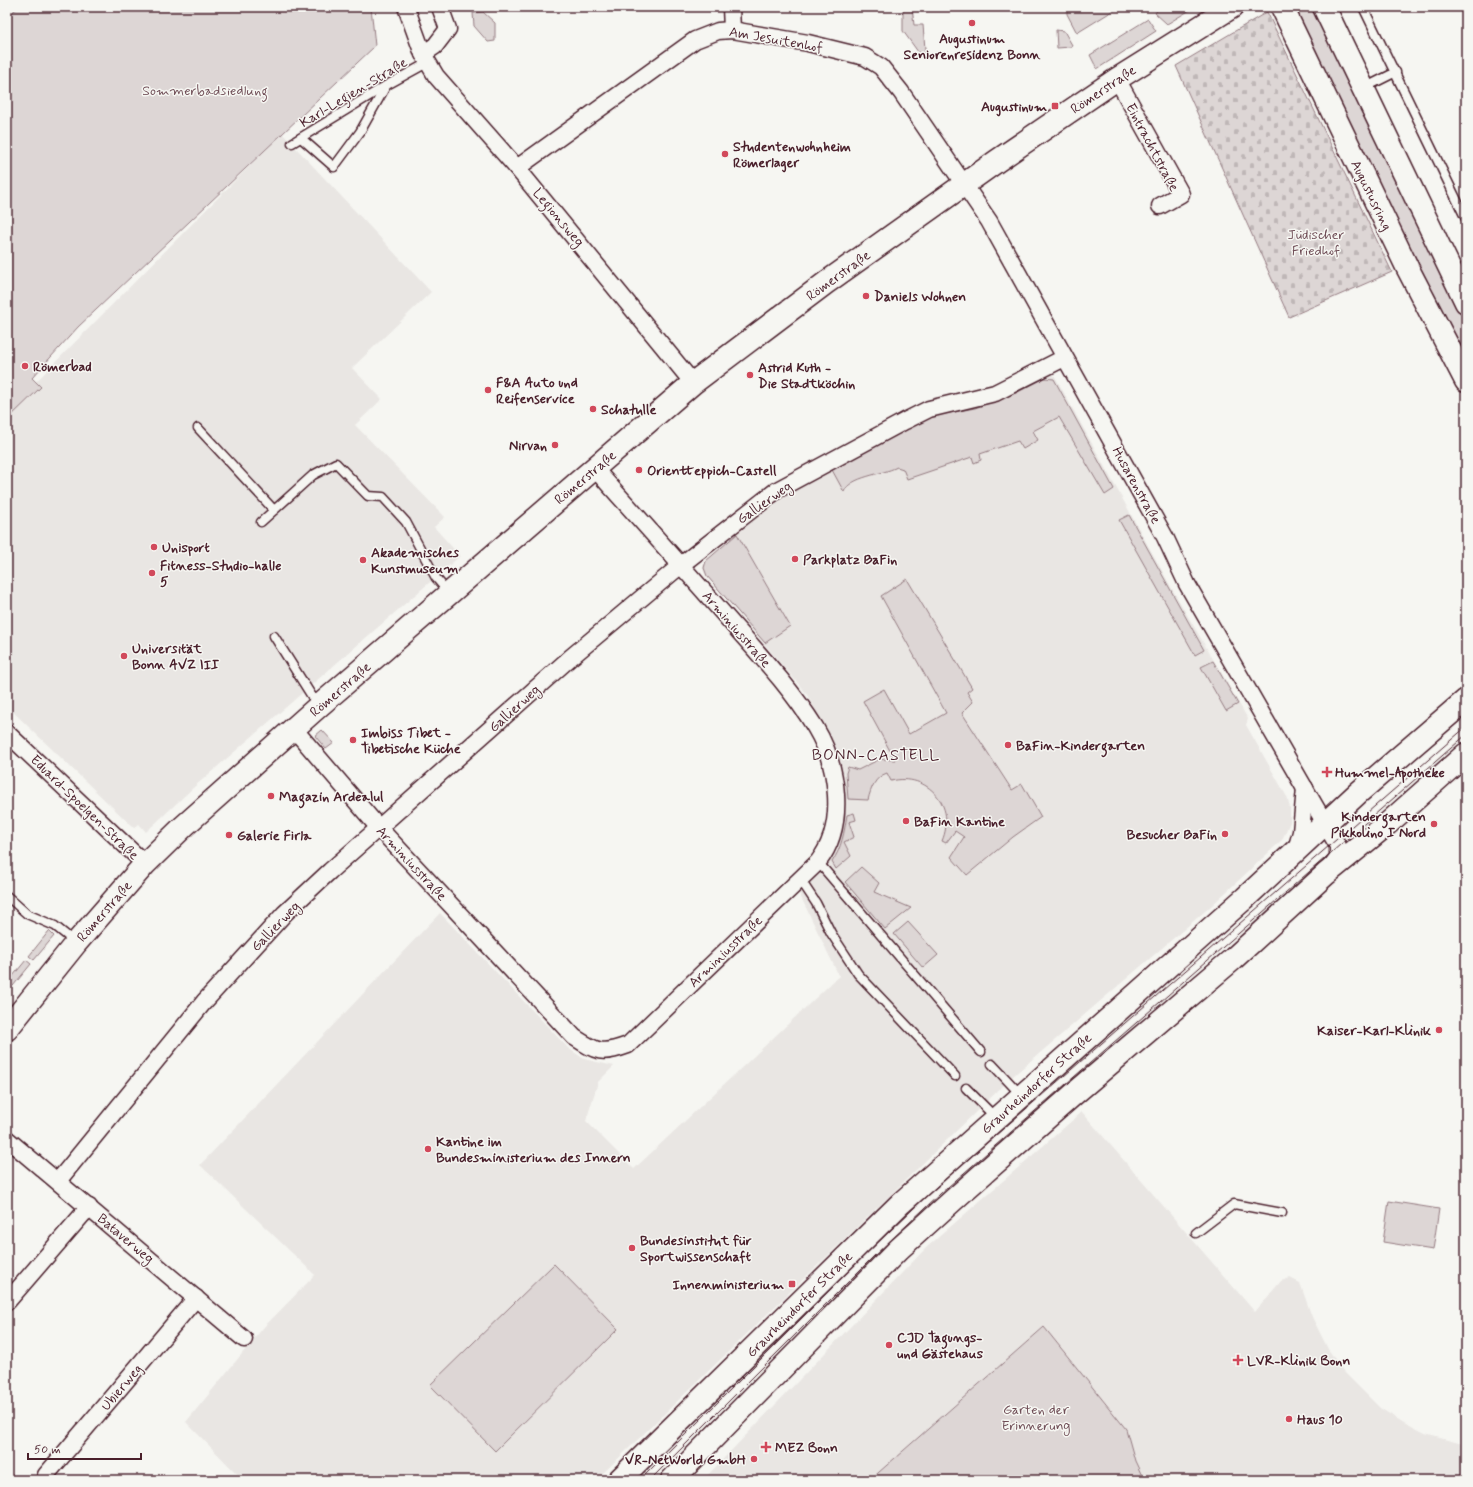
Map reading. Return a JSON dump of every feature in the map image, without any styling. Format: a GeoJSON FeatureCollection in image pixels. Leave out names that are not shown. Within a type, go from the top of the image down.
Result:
{"type":"FeatureCollection","features":[{"type":"Feature","properties":{"kind":"main road","name":"Römerstraße"},"geometry":{"type":"LineString","coordinates":[[7,1029],[76,943],[145,864],[189,821],[294,730],[319,706],[693,383],[827,282],[965,184],[1117,79],[1232,7]]}},
{"type":"Feature","properties":{"kind":"main road","name":"Augustusring"},"geometry":{"type":"LineString","coordinates":[[1282,7],[1408,269],[1466,381]]}},
{"type":"Feature","properties":{"kind":"main road"},"geometry":{"type":"LineString","coordinates":[[1324,8],[1364,88],[1466,302]]}},
{"type":"Feature","properties":{"kind":"main road","name":"Graurheindorfer Straße"},"geometry":{"type":"LineString","coordinates":[[619,1480],[902,1202],[1245,898],[1325,823],[1466,700]]}},
{"type":"Feature","properties":{"kind":"main road"},"geometry":{"type":"LineString","coordinates":[[672,1480],[916,1234],[1074,1094],[1233,959],[1326,874],[1363,844],[1466,754]]}},
{"type":"Feature","properties":{"kind":"street","name":"Legionsweg"},"geometry":{"type":"LineString","coordinates":[[406,7],[425,59],[436,76],[517,168],[693,383]]}},
{"type":"Feature","properties":{"kind":"street"},"geometry":{"type":"LineString","coordinates":[[425,59],[448,29],[440,7]]}},
{"type":"Feature","properties":{"kind":"street"},"geometry":{"type":"LineString","coordinates":[[731,7],[732,30]]}},
{"type":"Feature","properties":{"kind":"street","name":"Am Jesuitenhof"},"geometry":{"type":"LineString","coordinates":[[517,168],[695,40],[718,31],[732,30],[808,43],[866,57],[881,67],[965,184]]}},
{"type":"Feature","properties":{"kind":"street","name":"Eintrachtstraße"},"geometry":{"type":"LineString","coordinates":[[1117,79],[1181,194],[1160,206]]}},
{"type":"Feature","properties":{"kind":"street","name":"Husarenstraße"},"geometry":{"type":"LineString","coordinates":[[965,184],[992,228],[1064,358],[1084,389],[1165,536],[1187,584],[1338,846]]}},
{"type":"Feature","properties":{"kind":"street","name":"Gallierweg"},"geometry":{"type":"LineString","coordinates":[[58,1181],[204,1002],[286,913],[570,658],[681,565],[777,490],[929,408],[995,393],[1064,358]]}},
{"type":"Feature","properties":{"kind":"street","name":"Arminiusstraße"},"geometry":{"type":"LineString","coordinates":[[294,730],[379,828],[574,1036],[596,1050],[612,1051],[628,1045],[818,862],[826,852],[831,840],[835,808],[834,781],[830,762],[815,728],[783,681],[595,468]]}},
{"type":"Feature","properties":{"kind":"street","name":"Eduard-Spoelgen-Straße"},"geometry":{"type":"LineString","coordinates":[[7,733],[145,864]]}},
{"type":"Feature","properties":{"kind":"street"},"geometry":{"type":"LineString","coordinates":[[1296,850],[1301,832],[1305,788]]}},
{"type":"Feature","properties":{"kind":"street"},"geometry":{"type":"LineString","coordinates":[[1326,874],[1338,856],[1338,846],[1363,844]]}},
{"type":"Feature","properties":{"kind":"street","name":"Bataverweg"},"geometry":{"type":"LineString","coordinates":[[7,1140],[89,1207],[244,1339]]}},
{"type":"Feature","properties":{"kind":"street"},"geometry":{"type":"LineString","coordinates":[[7,1302],[89,1207]]}},
{"type":"Feature","properties":{"kind":"street","name":"Ubierweg"},"geometry":{"type":"LineString","coordinates":[[45,1478],[196,1298]]}},
{"type":"Feature","properties":{"kind":"lane"},"geometry":{"type":"LineString","coordinates":[[1363,7],[1396,72],[1466,219]]}},
{"type":"Feature","properties":{"kind":"lane","name":"Karl-Legien-Straße"},"geometry":{"type":"LineString","coordinates":[[292,143],[425,59]]}},
{"type":"Feature","properties":{"kind":"lane"},"geometry":{"type":"LineString","coordinates":[[1364,88],[1396,72]]}},
{"type":"Feature","properties":{"kind":"lane"},"geometry":{"type":"LineString","coordinates":[[301,138],[334,167],[360,132],[386,84]]}},
{"type":"Feature","properties":{"kind":"lane"},"geometry":{"type":"LineString","coordinates":[[198,428],[274,510]]}},
{"type":"Feature","properties":{"kind":"lane"},"geometry":{"type":"LineString","coordinates":[[261,522],[313,475],[336,463],[368,496],[383,497],[406,522],[436,578],[449,594]]}},
{"type":"Feature","properties":{"kind":"lane"},"geometry":{"type":"LineString","coordinates":[[274,636],[319,706]]}},
{"type":"Feature","properties":{"kind":"lane"},"geometry":{"type":"LineString","coordinates":[[818,862],[980,1052]]}},
{"type":"Feature","properties":{"kind":"lane"},"geometry":{"type":"LineString","coordinates":[[800,879],[816,903],[831,933],[858,974],[955,1076]]}},
{"type":"Feature","properties":{"kind":"lane"},"geometry":{"type":"LineString","coordinates":[[7,896],[27,914],[55,926],[76,943]]}},
{"type":"Feature","properties":{"kind":"lane"},"geometry":{"type":"LineString","coordinates":[[992,1064],[1021,1095]]}},
{"type":"Feature","properties":{"kind":"lane"},"geometry":{"type":"LineString","coordinates":[[966,1088],[996,1119]]}},
{"type":"Feature","properties":{"kind":"lane"},"geometry":{"type":"LineString","coordinates":[[1196,1234],[1234,1204],[1282,1213]]}},
{"type":"Feature","properties":{"kind":"shaded area"},"geometry":{"type":"Polygon","coordinates":[[[282,133],[431,292],[352,368],[382,399],[355,425],[445,517],[434,527],[460,556],[194,787],[146,832],[139,824],[134,828],[7,706],[7,411],[282,133]]]}},
{"type":"Feature","properties":{"kind":"shaded area"},"geometry":{"type":"Polygon","coordinates":[[[1052,371],[1171,587],[1248,719],[1246,725],[1287,797],[1290,808],[1290,822],[1282,840],[1211,906],[1012,1077],[596,1480],[243,1480],[186,1422],[263,1328],[315,1275],[200,1165],[440,913],[568,1048],[584,1059],[614,1066],[598,1082],[586,1121],[634,1169],[839,976],[798,891],[837,852],[844,818],[845,797],[840,756],[806,693],[705,574],[703,568],[705,560],[784,495],[933,413],[1052,371]]]}},
{"type":"Feature","properties":{"kind":"shaded area"},"geometry":{"type":"Polygon","coordinates":[[[1082,1112],[1255,1312],[1281,1281],[1290,1278],[1300,1283],[1312,1317],[1328,1349],[1343,1371],[1380,1408],[1404,1423],[1425,1434],[1466,1445],[1466,1480],[1144,1480],[1135,1461],[1126,1429],[1044,1327],[870,1480],[703,1480],[926,1248],[1082,1112]]]}},
{"type":"Feature","properties":{"kind":"green space","name":"Sommerbadsiedlung"},"geometry":{"type":"Polygon","coordinates":[[[19,7],[371,7],[375,46],[78,327],[32,378],[41,387],[7,420],[7,16],[19,7]]]}},
{"type":"Feature","properties":{"kind":"green space"},"geometry":{"type":"Polygon","coordinates":[[[903,7],[912,7],[914,25],[923,25],[925,53],[921,56],[903,31],[903,7]]]}},
{"type":"Feature","properties":{"kind":"green space"},"geometry":{"type":"Polygon","coordinates":[[[1067,7],[1119,7],[1077,33],[1067,14],[1067,7]]]}},
{"type":"Feature","properties":{"kind":"green space"},"geometry":{"type":"Polygon","coordinates":[[[1160,7],[1195,7],[1167,24],[1155,13],[1160,7]]]}},
{"type":"Feature","properties":{"kind":"green space"},"geometry":{"type":"Polygon","coordinates":[[[1299,7],[1313,7],[1466,321],[1466,361],[1298,18],[1299,7]]]}},
{"type":"Feature","properties":{"kind":"green space"},"geometry":{"type":"Polygon","coordinates":[[[483,12],[495,23],[495,41],[488,42],[474,26],[473,13],[483,12]]]}},
{"type":"Feature","properties":{"kind":"green space","name":"Jüdischer Friedhof"},"geometry":{"type":"Polygon","coordinates":[[[1267,12],[1392,272],[1289,317],[1176,66],[1267,12]]]}},
{"type":"Feature","properties":{"kind":"green space"},"geometry":{"type":"Polygon","coordinates":[[[1148,19],[1156,31],[1097,69],[1090,55],[1148,19]]]}},
{"type":"Feature","properties":{"kind":"green space"},"geometry":{"type":"Polygon","coordinates":[[[1056,30],[1064,31],[1072,45],[1071,47],[1057,48],[1056,30]]]}},
{"type":"Feature","properties":{"kind":"green space"},"geometry":{"type":"Polygon","coordinates":[[[1045,378],[1054,379],[1114,489],[1105,495],[1059,417],[1033,431],[1038,440],[1023,449],[1018,441],[980,454],[981,460],[974,463],[972,457],[907,479],[903,469],[897,467],[859,479],[847,487],[844,492],[831,468],[933,416],[975,408],[1016,393],[1045,378]]]}},
{"type":"Feature","properties":{"kind":"green space"},"geometry":{"type":"Polygon","coordinates":[[[1129,515],[1204,650],[1195,655],[1119,520],[1129,515]]]}},
{"type":"Feature","properties":{"kind":"green space"},"geometry":{"type":"Polygon","coordinates":[[[737,534],[790,626],[765,643],[707,576],[704,568],[706,561],[737,534]]]}},
{"type":"Feature","properties":{"kind":"green space"},"geometry":{"type":"Polygon","coordinates":[[[907,579],[972,688],[967,692],[973,702],[962,713],[1012,790],[1022,784],[1041,817],[1013,837],[967,875],[951,857],[964,837],[955,831],[946,843],[942,841],[946,828],[946,816],[942,804],[936,794],[927,787],[917,782],[904,780],[891,781],[887,773],[879,777],[874,784],[868,800],[848,799],[846,773],[848,767],[858,770],[880,759],[895,760],[863,701],[884,689],[909,734],[946,713],[881,596],[907,579]]]}},
{"type":"Feature","properties":{"kind":"green space"},"geometry":{"type":"Polygon","coordinates":[[[1213,661],[1238,704],[1226,711],[1201,667],[1213,661]]]}},
{"type":"Feature","properties":{"kind":"green space"},"geometry":{"type":"Polygon","coordinates":[[[322,730],[334,743],[326,749],[315,736],[322,730]]]}},
{"type":"Feature","properties":{"kind":"green space"},"geometry":{"type":"Polygon","coordinates":[[[854,813],[856,820],[849,822],[854,837],[844,842],[851,856],[836,869],[832,862],[844,834],[847,815],[854,813]]]}},
{"type":"Feature","properties":{"kind":"green space"},"geometry":{"type":"Polygon","coordinates":[[[861,867],[879,883],[874,892],[911,908],[885,929],[845,882],[861,867]]]}},
{"type":"Feature","properties":{"kind":"green space"},"geometry":{"type":"Polygon","coordinates":[[[908,922],[938,955],[923,968],[894,934],[908,922]]]}},
{"type":"Feature","properties":{"kind":"green space"},"geometry":{"type":"Polygon","coordinates":[[[49,931],[54,936],[34,960],[29,956],[49,931]]]}},
{"type":"Feature","properties":{"kind":"green space"},"geometry":{"type":"Polygon","coordinates":[[[26,960],[31,964],[13,986],[8,982],[26,960]]]}},
{"type":"Feature","properties":{"kind":"green space"},"geometry":{"type":"Polygon","coordinates":[[[1389,1201],[1439,1209],[1433,1250],[1383,1242],[1389,1201]]]}},
{"type":"Feature","properties":{"kind":"green space"},"geometry":{"type":"Polygon","coordinates":[[[554,1264],[618,1329],[495,1451],[430,1385],[554,1264]]]}},
{"type":"Feature","properties":{"kind":"green space","name":"Garten der Erinnerung"},"geometry":{"type":"Polygon","coordinates":[[[1044,1327],[1126,1429],[1135,1461],[1144,1480],[870,1480],[1044,1327]]]}},
{"type":"Feature","properties":{"kind":"tram line"},"geometry":{"type":"LineString","coordinates":[[640,1480],[869,1251],[935,1188],[1466,727]]}},
{"type":"Feature","properties":{"kind":"tram line"},"geometry":{"type":"LineString","coordinates":[[650,1480],[874,1256],[940,1194],[1466,735]]}},
{"type":"Feature","properties":{"kind":"place","name":"Augustinum Seniorenresidenz Bonn"},"geometry":{"type":"Point","coordinates":[972,23]}},
{"type":"Feature","properties":{"kind":"place","name":"Augustinum"},"geometry":{"type":"Point","coordinates":[1055,106]}},
{"type":"Feature","properties":{"kind":"place","name":"Studentenwohnheim Römerlager"},"geometry":{"type":"Point","coordinates":[725,154]}},
{"type":"Feature","properties":{"kind":"place","name":"Daniels Wohnen"},"geometry":{"type":"Point","coordinates":[866,296]}},
{"type":"Feature","properties":{"kind":"place","name":"Römerbad"},"geometry":{"type":"Point","coordinates":[25,366]}},
{"type":"Feature","properties":{"kind":"place","name":"Astrid Kuth - Die Stadtköchin"},"geometry":{"type":"Point","coordinates":[750,375]}},
{"type":"Feature","properties":{"kind":"place","name":"F&A Auto und Reifenservice"},"geometry":{"type":"Point","coordinates":[488,390]}},
{"type":"Feature","properties":{"kind":"place","name":"Schatulle"},"geometry":{"type":"Point","coordinates":[593,409]}},
{"type":"Feature","properties":{"kind":"place","name":"Nirvan"},"geometry":{"type":"Point","coordinates":[555,445]}},
{"type":"Feature","properties":{"kind":"place","name":"Orientteppich-Castell"},"geometry":{"type":"Point","coordinates":[639,470]}},
{"type":"Feature","properties":{"kind":"place","name":"Unisport"},"geometry":{"type":"Point","coordinates":[154,547]}},
{"type":"Feature","properties":{"kind":"place","name":"Parkplatz BaFin"},"geometry":{"type":"Point","coordinates":[795,559]}},
{"type":"Feature","properties":{"kind":"place","name":"Akademisches Kunstmuseum"},"geometry":{"type":"Point","coordinates":[363,560]}},
{"type":"Feature","properties":{"kind":"place","name":"Fitness-Studio-halle 5"},"geometry":{"type":"Point","coordinates":[152,573]}},
{"type":"Feature","properties":{"kind":"place","name":"Universität Bonn AVZ III"},"geometry":{"type":"Point","coordinates":[124,656]}},
{"type":"Feature","properties":{"kind":"place","name":"Imbiss Tibet - Tibetische Küche"},"geometry":{"type":"Point","coordinates":[353,740]}},
{"type":"Feature","properties":{"kind":"place","name":"BaFin-Kindergarten"},"geometry":{"type":"Point","coordinates":[1008,745]}},
{"type":"Feature","properties":{"kind":"place","name":"Hummel-Apotheke"},"geometry":{"type":"Point","coordinates":[1327,772]}},
{"type":"Feature","properties":{"kind":"place","name":"Magazin Ardealul"},"geometry":{"type":"Point","coordinates":[271,796]}},
{"type":"Feature","properties":{"kind":"place","name":"BaFin Kantine"},"geometry":{"type":"Point","coordinates":[906,821]}},
{"type":"Feature","properties":{"kind":"place","name":"Kindergarten Pikkolino I Nord"},"geometry":{"type":"Point","coordinates":[1434,824]}},
{"type":"Feature","properties":{"kind":"place","name":"Besucher BaFin"},"geometry":{"type":"Point","coordinates":[1225,834]}},
{"type":"Feature","properties":{"kind":"place","name":"Galerie Firla"},"geometry":{"type":"Point","coordinates":[229,835]}},
{"type":"Feature","properties":{"kind":"place","name":"Kaiser-Karl-Klinik"},"geometry":{"type":"Point","coordinates":[1439,1030]}},
{"type":"Feature","properties":{"kind":"place","name":"Kantine im Bundesministerium des Innern"},"geometry":{"type":"Point","coordinates":[428,1149]}},
{"type":"Feature","properties":{"kind":"place","name":"Bundesinstitut für Sportwissenschaft"},"geometry":{"type":"Point","coordinates":[632,1248]}},
{"type":"Feature","properties":{"kind":"place","name":"Innenministerium"},"geometry":{"type":"Point","coordinates":[792,1284]}},
{"type":"Feature","properties":{"kind":"place","name":"CJD Tagungs- und Gästehaus"},"geometry":{"type":"Point","coordinates":[889,1345]}},
{"type":"Feature","properties":{"kind":"place","name":"LVR-Klinik Bonn"},"geometry":{"type":"Point","coordinates":[1238,1360]}},
{"type":"Feature","properties":{"kind":"place","name":"Haus 10"},"geometry":{"type":"Point","coordinates":[1289,1419]}},
{"type":"Feature","properties":{"kind":"place","name":"MEZ Bonn"},"geometry":{"type":"Point","coordinates":[766,1447]}},
{"type":"Feature","properties":{"kind":"place","name":"VR-NetWorld GmbH"},"geometry":{"type":"Point","coordinates":[754,1459]}},
{"type":"Feature","properties":{"kind":"district","name":"BONN-CASTELL"},"geometry":{"type":"Point","coordinates":[876,754]}}]}
